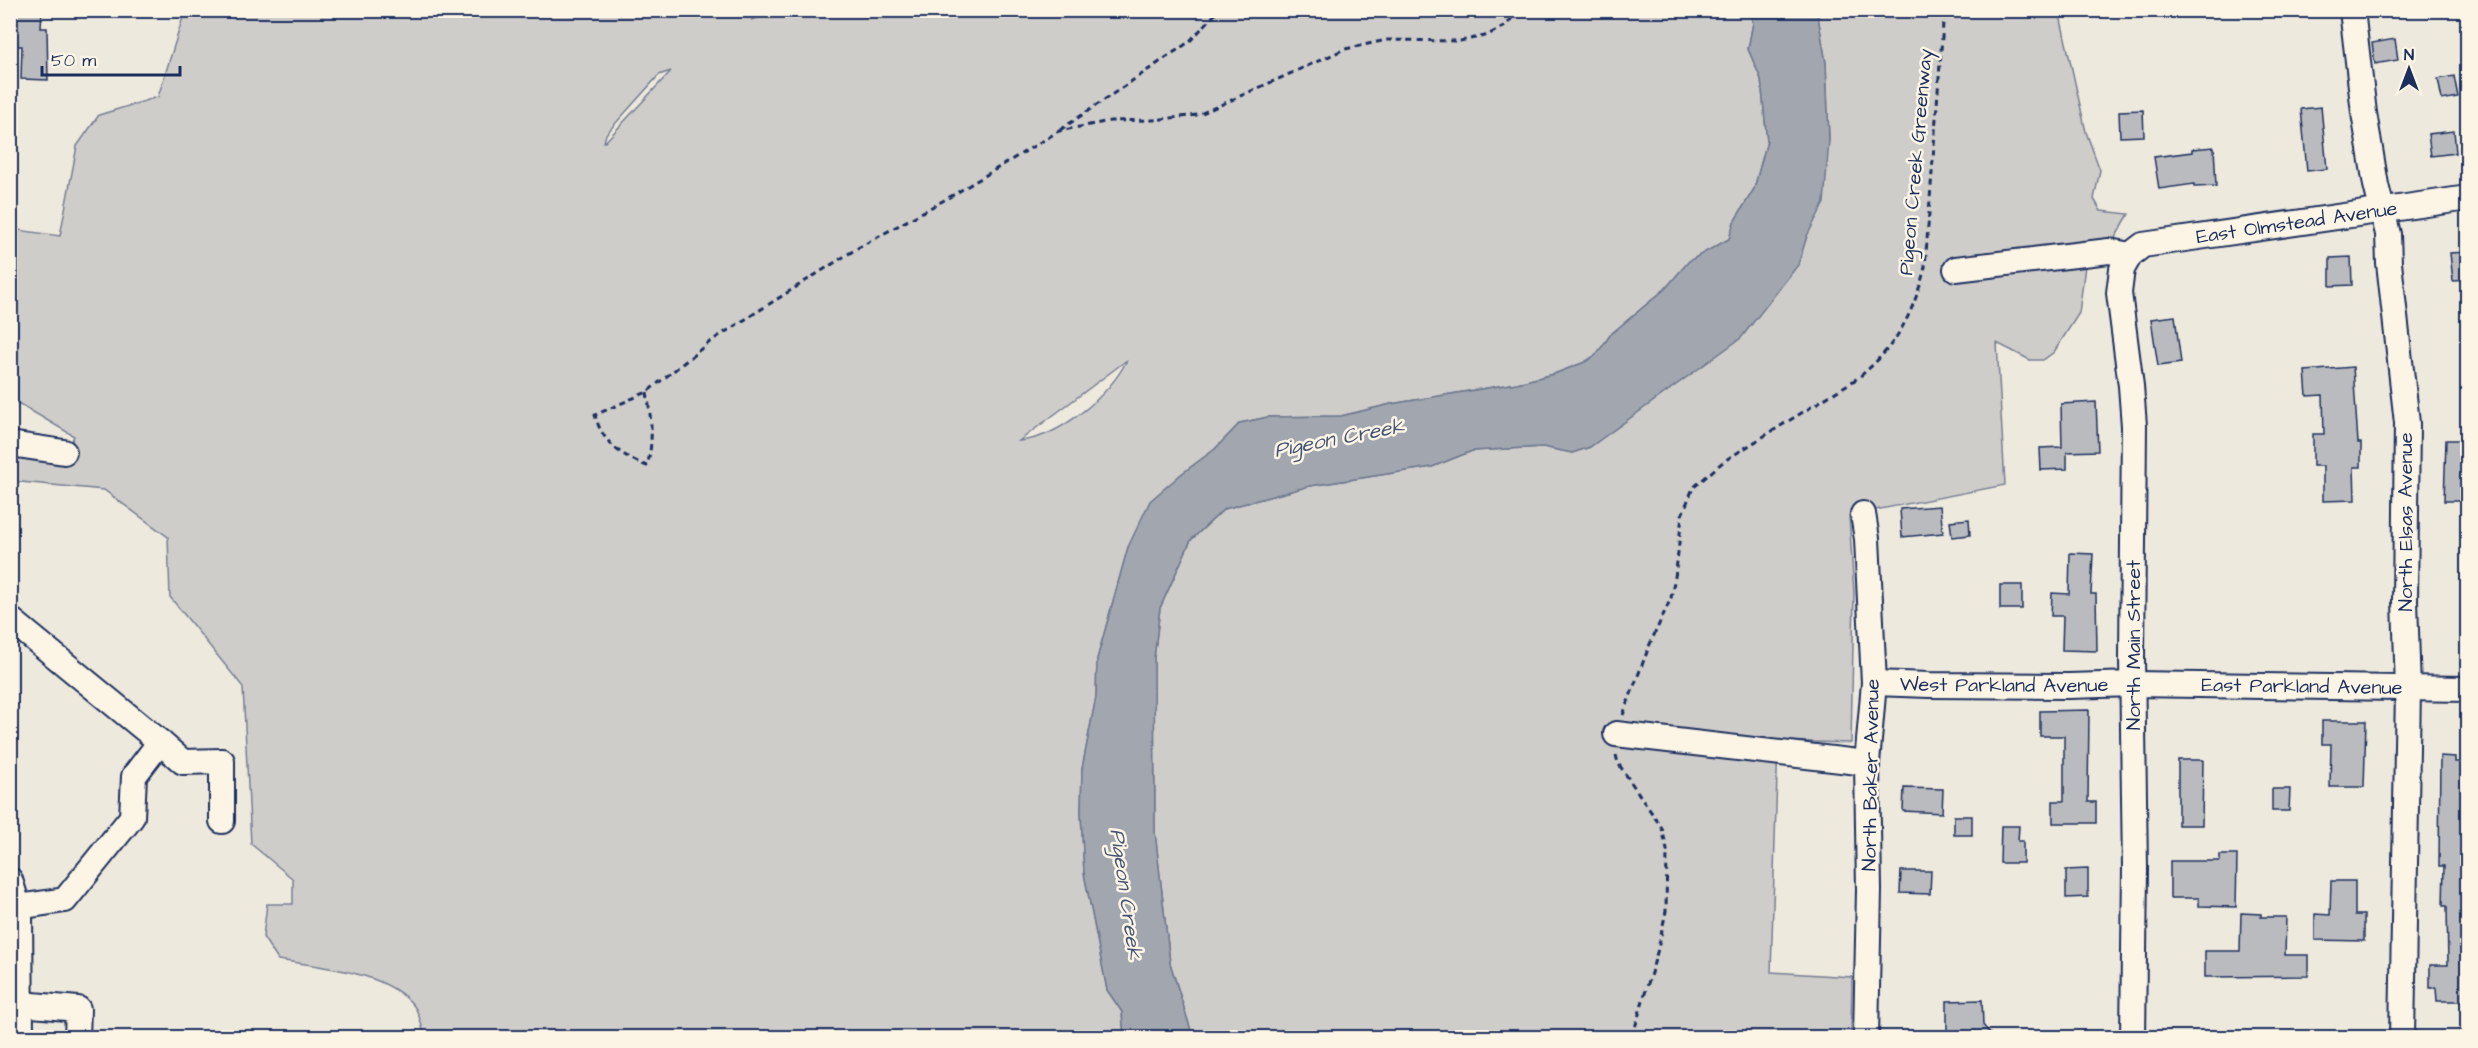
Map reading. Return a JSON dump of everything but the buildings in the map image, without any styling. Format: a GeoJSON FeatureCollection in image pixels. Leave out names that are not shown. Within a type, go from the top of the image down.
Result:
{"type":"FeatureCollection","features":[{"type":"Feature","properties":{"kind":"street","name":"North Elsas Avenue"},"geometry":{"type":"LineString","coordinates":[[2352,10],[2364,113],[2388,234],[2389,263],[2407,423],[2405,602],[2408,689],[2402,1038]]}},
{"type":"Feature","properties":{"kind":"street","name":"East Olmstead Avenue"},"geometry":{"type":"LineString","coordinates":[[2130,255],[2143,245],[2164,241],[2468,198]]}},
{"type":"Feature","properties":{"kind":"street"},"geometry":{"type":"LineString","coordinates":[[1956,269],[2109,251],[2130,255]]}},
{"type":"Feature","properties":{"kind":"street","name":"North Main Street"},"geometry":{"type":"LineString","coordinates":[[2130,255],[2122,269],[2119,293],[2132,386],[2134,426],[2133,1038]]}},
{"type":"Feature","properties":{"kind":"street"},"geometry":{"type":"LineString","coordinates":[[10,444],[64,452]]}},
{"type":"Feature","properties":{"kind":"street","name":"North Baker Avenue"},"geometry":{"type":"LineString","coordinates":[[1863,514],[1868,539],[1874,682],[1868,763],[1869,890],[1866,1038]]}},
{"type":"Feature","properties":{"kind":"street"},"geometry":{"type":"LineString","coordinates":[[10,619],[183,762],[222,761],[222,821]]}},
{"type":"Feature","properties":{"kind":"street","name":"West Parkland Avenue"},"geometry":{"type":"LineString","coordinates":[[1874,682],[1929,685],[2134,684]]}},
{"type":"Feature","properties":{"kind":"street","name":"East Parkland Avenue"},"geometry":{"type":"LineString","coordinates":[[2134,684],[2143,686],[2468,689]]}},
{"type":"Feature","properties":{"kind":"street"},"geometry":{"type":"LineString","coordinates":[[1616,734],[1868,763]]}},
{"type":"Feature","properties":{"kind":"street"},"geometry":{"type":"LineString","coordinates":[[18,908],[64,900],[132,817],[134,776],[160,742]]}},
{"type":"Feature","properties":{"kind":"street"},"geometry":{"type":"LineString","coordinates":[[10,880],[18,908],[21,1038]]}},
{"type":"Feature","properties":{"kind":"street"},"geometry":{"type":"LineString","coordinates":[[21,1004],[78,1009],[77,1038]]}},
{"type":"Feature","properties":{"kind":"path"},"geometry":{"type":"LineString","coordinates":[[647,392],[652,426],[651,451],[647,466],[625,457],[611,446],[598,428],[595,415],[647,392],[711,341],[856,249],[948,198],[1059,131],[1189,42],[1219,10]]}},
{"type":"Feature","properties":{"kind":"path"},"geometry":{"type":"LineString","coordinates":[[1059,131],[1110,121],[1153,120],[1198,115],[1345,49],[1386,40],[1460,41],[1485,36],[1506,26],[1518,10]]}},
{"type":"Feature","properties":{"kind":"path","name":"Pigeon Creek Greenway"},"geometry":{"type":"LineString","coordinates":[[1632,1038],[1658,949],[1666,911],[1667,850],[1662,828],[1618,763],[1614,749],[1616,734],[1650,644],[1671,598],[1682,515],[1693,488],[1724,461],[1858,378],[1875,364],[1891,346],[1916,302],[1925,267],[1944,10]]}},
{"type":"Feature","properties":{"kind":"shaded area"},"geometry":{"type":"Polygon","coordinates":[[[783,10],[1750,10],[1753,23],[1748,49],[1761,79],[1767,141],[1754,189],[1734,222],[1729,239],[1689,261],[1665,289],[1611,334],[1596,355],[1585,362],[1554,374],[1517,383],[1391,404],[1341,416],[1268,417],[1240,423],[1215,449],[1180,475],[1128,547],[1097,659],[1096,697],[1082,769],[1081,812],[1084,873],[1107,990],[1122,1012],[1124,1037],[425,1037],[416,1009],[402,994],[387,985],[351,972],[278,960],[263,937],[267,904],[293,904],[293,879],[251,844],[243,687],[170,597],[168,537],[104,490],[11,481],[11,453],[63,460],[74,436],[11,399],[11,229],[60,236],[77,146],[99,115],[158,97],[185,11],[761,11],[751,20],[783,10]],[[671,71],[659,75],[606,134],[604,142],[605,142],[671,71]],[[1127,360],[1019,441],[1050,432],[1081,413],[1108,387],[1127,360]]]}},
{"type":"Feature","properties":{"kind":"shaded area"},"geometry":{"type":"Polygon","coordinates":[[[1817,11],[2059,11],[2086,132],[2100,170],[2094,199],[2101,211],[2129,214],[2115,238],[2086,258],[2079,313],[2054,352],[2043,360],[2030,360],[1997,343],[2005,485],[1849,515],[1854,593],[1851,743],[1778,741],[1771,972],[1852,977],[1851,1037],[1193,1037],[1170,963],[1155,832],[1154,658],[1160,608],[1191,540],[1224,509],[1310,486],[1432,467],[1472,451],[1543,447],[1572,453],[1590,447],[1797,265],[1807,236],[1829,140],[1826,63],[1817,11]]]}},
{"type":"Feature","properties":{"kind":"water","name":"Pigeon Creek"},"geometry":{"type":"Polygon","coordinates":[[[1750,11],[1817,11],[1826,63],[1829,140],[1824,203],[1807,236],[1798,265],[1741,338],[1590,447],[1572,453],[1543,447],[1472,451],[1432,467],[1310,486],[1224,509],[1191,540],[1160,608],[1154,658],[1155,832],[1170,963],[1193,1037],[1124,1037],[1122,1012],[1107,990],[1084,873],[1081,812],[1082,769],[1096,697],[1097,659],[1128,547],[1150,501],[1215,449],[1240,423],[1268,417],[1341,416],[1391,404],[1517,383],[1554,374],[1585,362],[1596,355],[1611,334],[1665,289],[1689,261],[1729,239],[1734,222],[1754,189],[1767,141],[1761,79],[1748,49],[1753,23],[1750,11]]]}}]}
